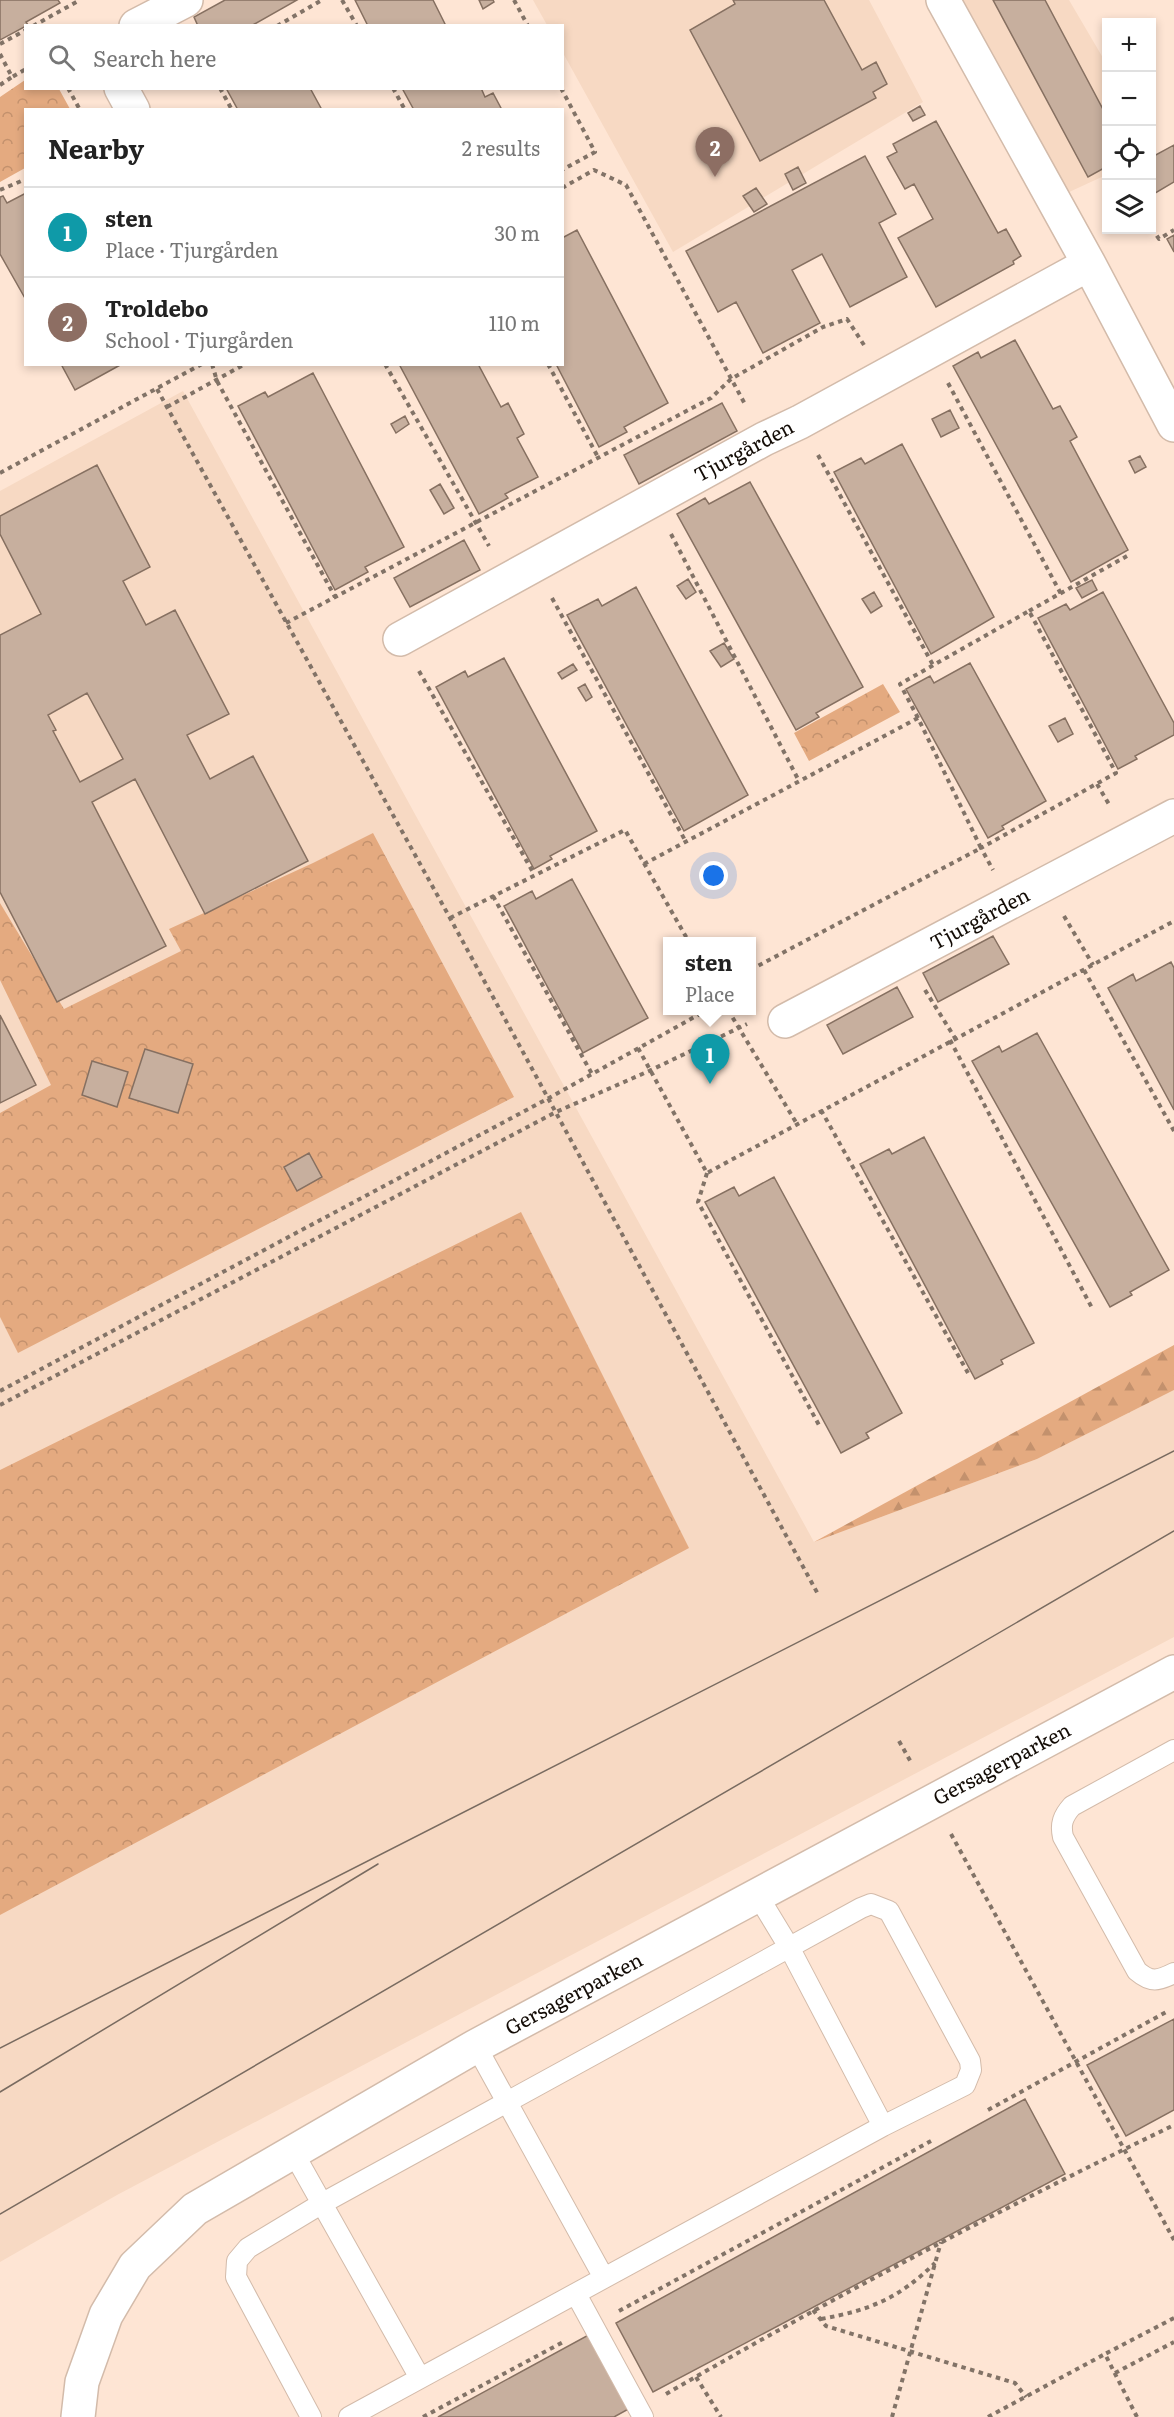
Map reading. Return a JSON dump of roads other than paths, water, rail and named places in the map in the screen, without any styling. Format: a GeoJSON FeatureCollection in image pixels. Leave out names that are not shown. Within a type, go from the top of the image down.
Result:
{"type":"FeatureCollection","features":[{"type":"Feature","properties":{"kind":"street"},"geometry":{"type":"LineString","coordinates":[[140,24],[186,0]]}},
{"type":"Feature","properties":{"kind":"street"},"geometry":{"type":"LineString","coordinates":[[943,0],[1089,264],[1174,425]]}},
{"type":"Feature","properties":{"kind":"street"},"geometry":{"type":"LineString","coordinates":[[122,90],[133,108]]}},
{"type":"Feature","properties":{"kind":"street","name":"Tjurgården"},"geometry":{"type":"LineString","coordinates":[[400,639],[1089,264]]}},
{"type":"Feature","properties":{"kind":"street","name":"Tjurgården"},"geometry":{"type":"LineString","coordinates":[[785,1021],[1174,816]]}},
{"type":"Feature","properties":{"kind":"street","name":"Gersagerparken"},"geometry":{"type":"LineString","coordinates":[[78,2417],[82,2382],[106,2315],[135,2266],[195,2209],[476,2046],[1174,1672]]}},
{"type":"Feature","properties":{"kind":"lane"},"geometry":{"type":"LineString","coordinates":[[1174,1750],[1072,1806],[1062,1820],[1061,1829],[1062,1837],[1137,1971],[1155,1981],[1174,1972]]}},
{"type":"Feature","properties":{"kind":"lane"},"geometry":{"type":"LineString","coordinates":[[758,1896],[789,1947],[883,2126]]}},
{"type":"Feature","properties":{"kind":"lane"},"geometry":{"type":"LineString","coordinates":[[311,2417],[240,2285],[235,2270],[237,2261],[248,2248],[321,2204],[861,1908],[871,1904],[890,1911],[970,2061],[971,2070],[965,2085],[883,2126],[349,2417]]}},
{"type":"Feature","properties":{"kind":"lane"},"geometry":{"type":"LineString","coordinates":[[476,2046],[604,2278]]}},
{"type":"Feature","properties":{"kind":"lane"},"geometry":{"type":"LineString","coordinates":[[293,2152],[420,2378]]}},
{"type":"Feature","properties":{"kind":"lane"},"geometry":{"type":"LineString","coordinates":[[576,2294],[641,2413]]}},
{"type":"Feature","properties":{"kind":"tram line"},"geometry":{"type":"LineString","coordinates":[[0,2048],[1174,1451]]}},
{"type":"Feature","properties":{"kind":"tram line"},"geometry":{"type":"LineString","coordinates":[[0,2214],[1174,1531]]}},
{"type":"Feature","properties":{"kind":"tram line"},"geometry":{"type":"LineString","coordinates":[[0,2092],[378,1864]]}},
{"type":"Feature","properties":{"kind":"place","name":"Troldebo"},"geometry":{"type":"Point","coordinates":[715,177]}},
{"type":"Feature","properties":{"kind":"place","name":"sten"},"geometry":{"type":"Point","coordinates":[710,1084]}}]}
